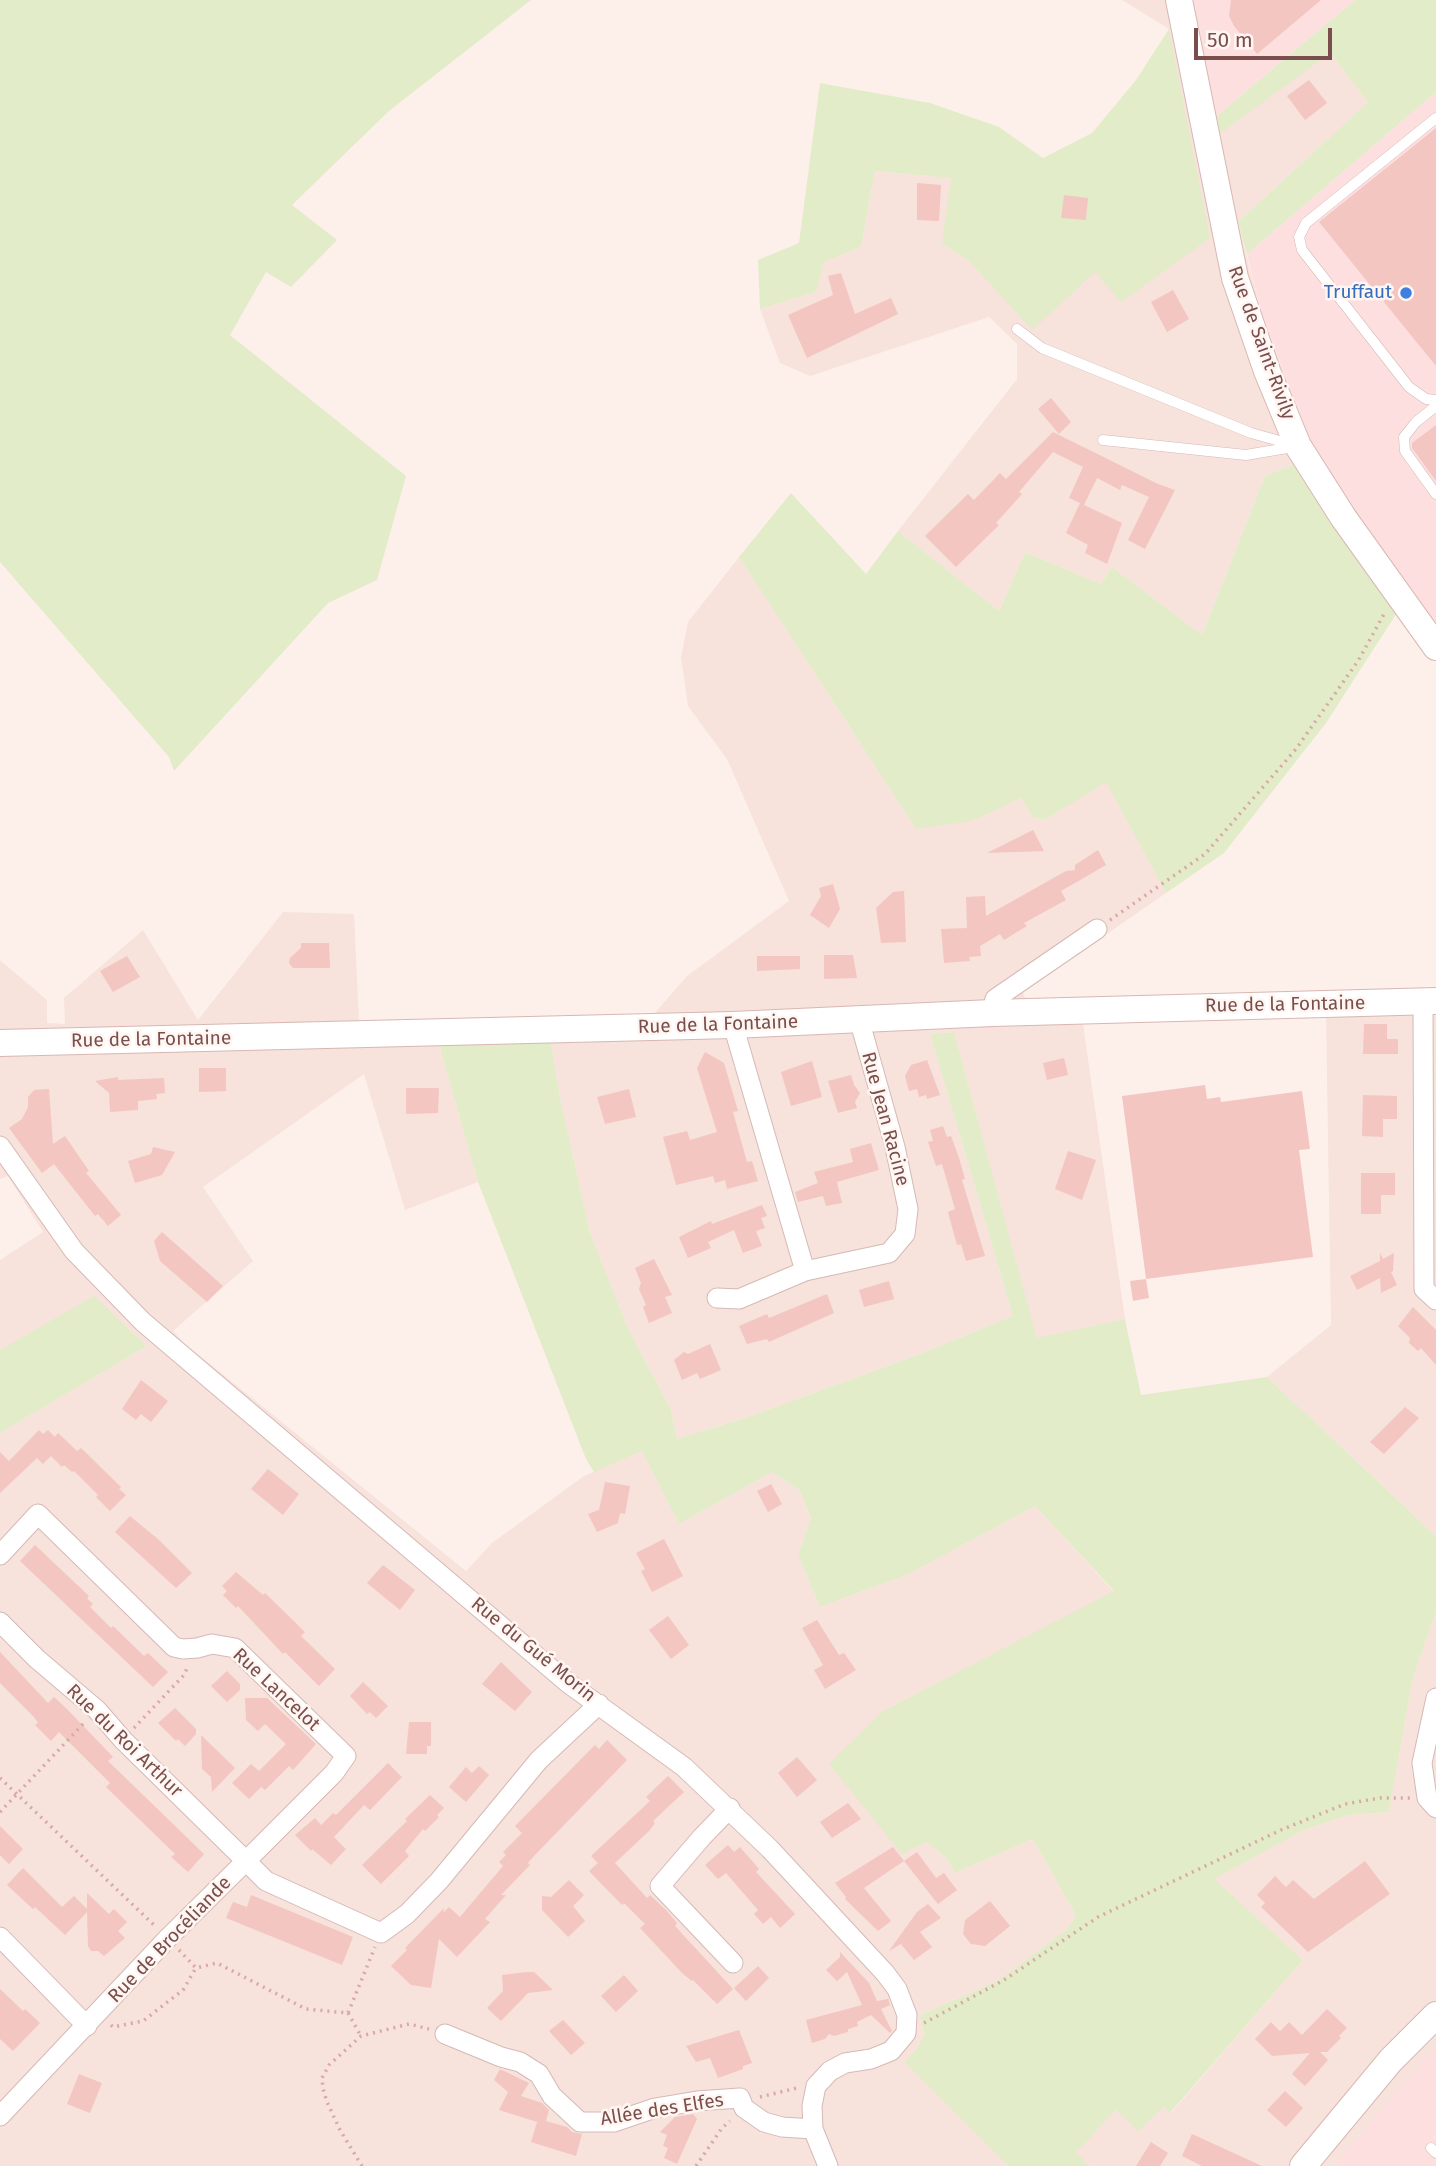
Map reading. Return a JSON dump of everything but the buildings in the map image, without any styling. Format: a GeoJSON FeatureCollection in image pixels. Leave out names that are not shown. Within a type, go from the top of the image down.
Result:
{"type":"FeatureCollection","features":[{"type":"Feature","properties":{"kind":"street","name":"Rue de Saint-Rivily"},"geometry":{"type":"LineString","coordinates":[[1179,0],[1234,278],[1266,371],[1298,446],[1343,517],[1436,647]]}},
{"type":"Feature","properties":{"kind":"street"},"geometry":{"type":"LineString","coordinates":[[992,1013],[995,999],[1097,929]]}},
{"type":"Feature","properties":{"kind":"street"},"geometry":{"type":"LineString","coordinates":[[1429,1002],[1424,1289],[1436,1300]]}},
{"type":"Feature","properties":{"kind":"street","name":"Rue de la Fontaine"},"geometry":{"type":"LineString","coordinates":[[0,1043],[733,1026],[992,1013],[1429,1002]]}},
{"type":"Feature","properties":{"kind":"street","name":"Rue Jean Racine"},"geometry":{"type":"LineString","coordinates":[[717,1298],[739,1299],[805,1271],[889,1252],[905,1234],[908,1209],[895,1147],[859,1019]]}},
{"type":"Feature","properties":{"kind":"street"},"geometry":{"type":"LineString","coordinates":[[733,1026],[805,1271]]}},
{"type":"Feature","properties":{"kind":"street","name":"Rue du Gué Morin"},"geometry":{"type":"LineString","coordinates":[[0,1146],[74,1251],[142,1322],[568,1683],[684,1767],[730,1808],[885,1973],[897,1989],[906,2015],[906,2033]]}},
{"type":"Feature","properties":{"kind":"street","name":"Rue Lancelot"},"geometry":{"type":"LineString","coordinates":[[0,1555],[38,1514],[174,1647],[197,1648],[212,1644],[235,1648],[346,1756],[334,1773],[246,1861]]}},
{"type":"Feature","properties":{"kind":"street","name":"Rue du Roi Arthur"},"geometry":{"type":"LineString","coordinates":[[0,1622],[37,1659],[97,1710],[246,1861]]}},
{"type":"Feature","properties":{"kind":"street"},"geometry":{"type":"LineString","coordinates":[[1432,1803],[1422,1763],[1436,1698]]}},
{"type":"Feature","properties":{"kind":"street"},"geometry":{"type":"LineString","coordinates":[[381,1933],[407,1914],[439,1881],[539,1760],[599,1704]]}},
{"type":"Feature","properties":{"kind":"street"},"geometry":{"type":"LineString","coordinates":[[730,1808],[660,1886],[733,1963]]}},
{"type":"Feature","properties":{"kind":"street","name":"Rue de Brocéliande"},"geometry":{"type":"LineString","coordinates":[[0,2116],[168,1938],[246,1861],[266,1881],[381,1933]]}},
{"type":"Feature","properties":{"kind":"street"},"geometry":{"type":"LineString","coordinates":[[0,1937],[94,2019]]}},
{"type":"Feature","properties":{"kind":"street"},"geometry":{"type":"LineString","coordinates":[[1303,2166],[1391,2060],[1436,2015]]}},
{"type":"Feature","properties":{"kind":"street"},"geometry":{"type":"LineString","coordinates":[[828,2166],[813,2129],[812,2106],[816,2086],[830,2071],[845,2063],[871,2059],[891,2051],[906,2033]]}},
{"type":"Feature","properties":{"kind":"street","name":"Allée des Elfes"},"geometry":{"type":"LineString","coordinates":[[445,2034],[500,2057],[520,2062],[539,2074],[552,2096],[580,2122],[614,2122],[654,2108],[740,2098],[744,2108],[764,2122],[782,2127],[813,2129]]}},
{"type":"Feature","properties":{"kind":"lane"},"geometry":{"type":"LineString","coordinates":[[1436,118],[1306,223],[1299,237],[1302,250],[1409,387],[1426,399],[1436,400]]}},
{"type":"Feature","properties":{"kind":"lane"},"geometry":{"type":"LineString","coordinates":[[1017,329],[1042,348],[1251,433],[1298,446]]}},
{"type":"Feature","properties":{"kind":"lane"},"geometry":{"type":"LineString","coordinates":[[1436,406],[1416,422],[1405,437],[1405,451],[1436,494]]}},
{"type":"Feature","properties":{"kind":"lane"},"geometry":{"type":"LineString","coordinates":[[1103,440],[1246,455],[1298,446]]}},
{"type":"Feature","properties":{"kind":"path"},"geometry":{"type":"LineString","coordinates":[[1097,929],[1205,854],[1296,749],[1358,661],[1395,590]]}},
{"type":"Feature","properties":{"kind":"path"},"geometry":{"type":"LineString","coordinates":[[124,1740],[184,1675],[197,1648]]}},
{"type":"Feature","properties":{"kind":"path"},"geometry":{"type":"LineString","coordinates":[[0,1812],[97,1710]]}},
{"type":"Feature","properties":{"kind":"path"},"geometry":{"type":"LineString","coordinates":[[0,1779],[168,1938],[196,1968]]}},
{"type":"Feature","properties":{"kind":"path"},"geometry":{"type":"LineString","coordinates":[[906,2033],[1004,1980],[1098,1917],[1281,1830],[1345,1804],[1380,1798],[1432,1803]]}},
{"type":"Feature","properties":{"kind":"path"},"geometry":{"type":"LineString","coordinates":[[348,2013],[381,1933]]}},
{"type":"Feature","properties":{"kind":"path"},"geometry":{"type":"LineString","coordinates":[[94,2019],[113,2027],[143,2021],[183,1990],[196,1968],[217,1963],[306,2009],[348,2013]]}},
{"type":"Feature","properties":{"kind":"path"},"geometry":{"type":"LineString","coordinates":[[348,2013],[361,2036]]}},
{"type":"Feature","properties":{"kind":"path"},"geometry":{"type":"LineString","coordinates":[[362,2166],[340,2130],[323,2089],[323,2078],[329,2065],[361,2036],[408,2024],[445,2034]]}},
{"type":"Feature","properties":{"kind":"shaded area"},"geometry":{"type":"Polygon","coordinates":[[[1122,0],[1188,0],[1214,118],[1330,53],[1368,102],[1238,222],[1262,315],[1316,456],[1265,476],[1202,635],[1112,567],[1101,584],[1025,552],[999,611],[898,531],[1017,379],[1017,344],[989,317],[810,376],[780,363],[760,309],[816,292],[824,262],[861,247],[875,171],[952,178],[942,244],[969,261],[1032,329],[1169,29],[1122,0]]]}},
{"type":"Feature","properties":{"kind":"shaded area"},"geometry":{"type":"Polygon","coordinates":[[[1188,0],[1355,0],[1214,118],[1188,0]]]}},
{"type":"Feature","properties":{"kind":"shaded area"},"geometry":{"type":"Polygon","coordinates":[[[1436,92],[1436,626],[1316,456],[1262,315],[1247,254],[1436,92]]]}},
{"type":"Feature","properties":{"kind":"shaded area"},"geometry":{"type":"Polygon","coordinates":[[[739,557],[916,829],[982,817],[1021,798],[1033,818],[1046,819],[1106,781],[1166,893],[1023,992],[1026,1001],[1436,988],[1436,1536],[1267,1377],[1331,1325],[1326,1013],[1083,1024],[1125,1319],[1037,1339],[954,1032],[930,1034],[1013,1316],[912,1357],[748,1417],[677,1439],[671,1410],[627,1326],[590,1233],[558,1088],[550,1036],[440,1048],[478,1182],[405,1210],[364,1074],[203,1187],[253,1261],[173,1331],[184,1343],[466,1571],[492,1543],[584,1476],[642,1451],[679,1524],[772,1472],[800,1491],[811,1520],[798,1555],[820,1607],[909,1574],[1035,1506],[1114,1592],[883,1711],[876,1819],[902,1853],[927,1842],[946,1858],[955,1873],[1033,1839],[1076,1916],[1066,1930],[997,1981],[920,2015],[924,2034],[918,2047],[904,2062],[1008,2166],[0,2166],[0,1433],[147,1346],[94,1297],[0,1350],[0,1260],[43,1232],[8,1176],[0,1179],[0,960],[47,1000],[47,1023],[65,1024],[64,998],[143,930],[198,1020],[283,912],[354,914],[359,1023],[654,1014],[687,976],[789,901],[727,759],[688,706],[681,657],[688,622],[739,557]]]}},
{"type":"Feature","properties":{"kind":"shaded area"},"geometry":{"type":"Polygon","coordinates":[[[1436,1612],[1436,2047],[1333,2166],[1089,2166],[1075,2152],[1117,2109],[1163,2107],[1171,2113],[1303,1960],[1213,1879],[1304,1830],[1348,1815],[1389,1812],[1413,1677],[1436,1612]]]}},
{"type":"Feature","properties":{"kind":"shaded area"},"geometry":{"type":"Polygon","coordinates":[[[1436,2047],[1436,2166],[1333,2166],[1436,2047]]]}},
{"type":"Feature","properties":{"kind":"green space"},"geometry":{"type":"Polygon","coordinates":[[[0,0],[531,0],[389,111],[292,205],[337,240],[291,287],[266,272],[230,335],[406,476],[377,580],[328,603],[174,771],[169,757],[0,562],[0,0]]]}},
{"type":"Feature","properties":{"kind":"green space"},"geometry":{"type":"Polygon","coordinates":[[[1355,0],[1436,0],[1436,92],[1247,254],[1238,222],[1368,102],[1330,53],[1215,137],[1214,118],[1355,0]]]}},
{"type":"Feature","properties":{"kind":"green space"},"geometry":{"type":"Polygon","coordinates":[[[1169,29],[1210,238],[1121,302],[1095,272],[1032,330],[969,261],[942,244],[951,178],[875,171],[861,247],[824,262],[816,292],[760,309],[758,260],[799,243],[820,83],[930,103],[999,127],[1043,158],[1092,133],[1136,80],[1169,29]]]}},
{"type":"Feature","properties":{"kind":"green space"},"geometry":{"type":"Polygon","coordinates":[[[1316,456],[1411,591],[1326,723],[1224,853],[1166,893],[1106,782],[1046,819],[1033,818],[1021,798],[982,817],[916,829],[739,557],[791,493],[866,574],[898,531],[999,611],[1025,552],[1101,584],[1112,567],[1202,635],[1265,476],[1316,456]]]}},
{"type":"Feature","properties":{"kind":"green space"},"geometry":{"type":"Polygon","coordinates":[[[954,1032],[1037,1338],[1125,1319],[1141,1395],[1267,1377],[1436,1536],[1436,1612],[1413,1677],[1389,1812],[1348,1815],[1304,1830],[1214,1879],[1303,1960],[1170,2113],[1163,2107],[1139,2131],[1116,2110],[1076,2152],[1089,2166],[1008,2166],[904,2062],[918,2047],[924,2034],[920,2015],[997,1981],[1066,1930],[1076,1916],[1033,1839],[955,1873],[946,1858],[927,1842],[902,1854],[829,1764],[883,1711],[1114,1591],[1035,1506],[909,1574],[820,1607],[798,1555],[811,1519],[800,1491],[772,1472],[679,1524],[642,1451],[594,1472],[586,1459],[478,1182],[440,1048],[448,1040],[550,1035],[558,1088],[590,1233],[627,1326],[671,1410],[677,1439],[748,1417],[912,1357],[1013,1316],[930,1034],[954,1032]]]}},
{"type":"Feature","properties":{"kind":"green space"},"geometry":{"type":"Polygon","coordinates":[[[94,1296],[147,1346],[0,1433],[0,1350],[94,1296]]]}},
{"type":"Feature","properties":{"kind":"place","name":"Truffaut"},"geometry":{"type":"Point","coordinates":[1406,293]}}]}
